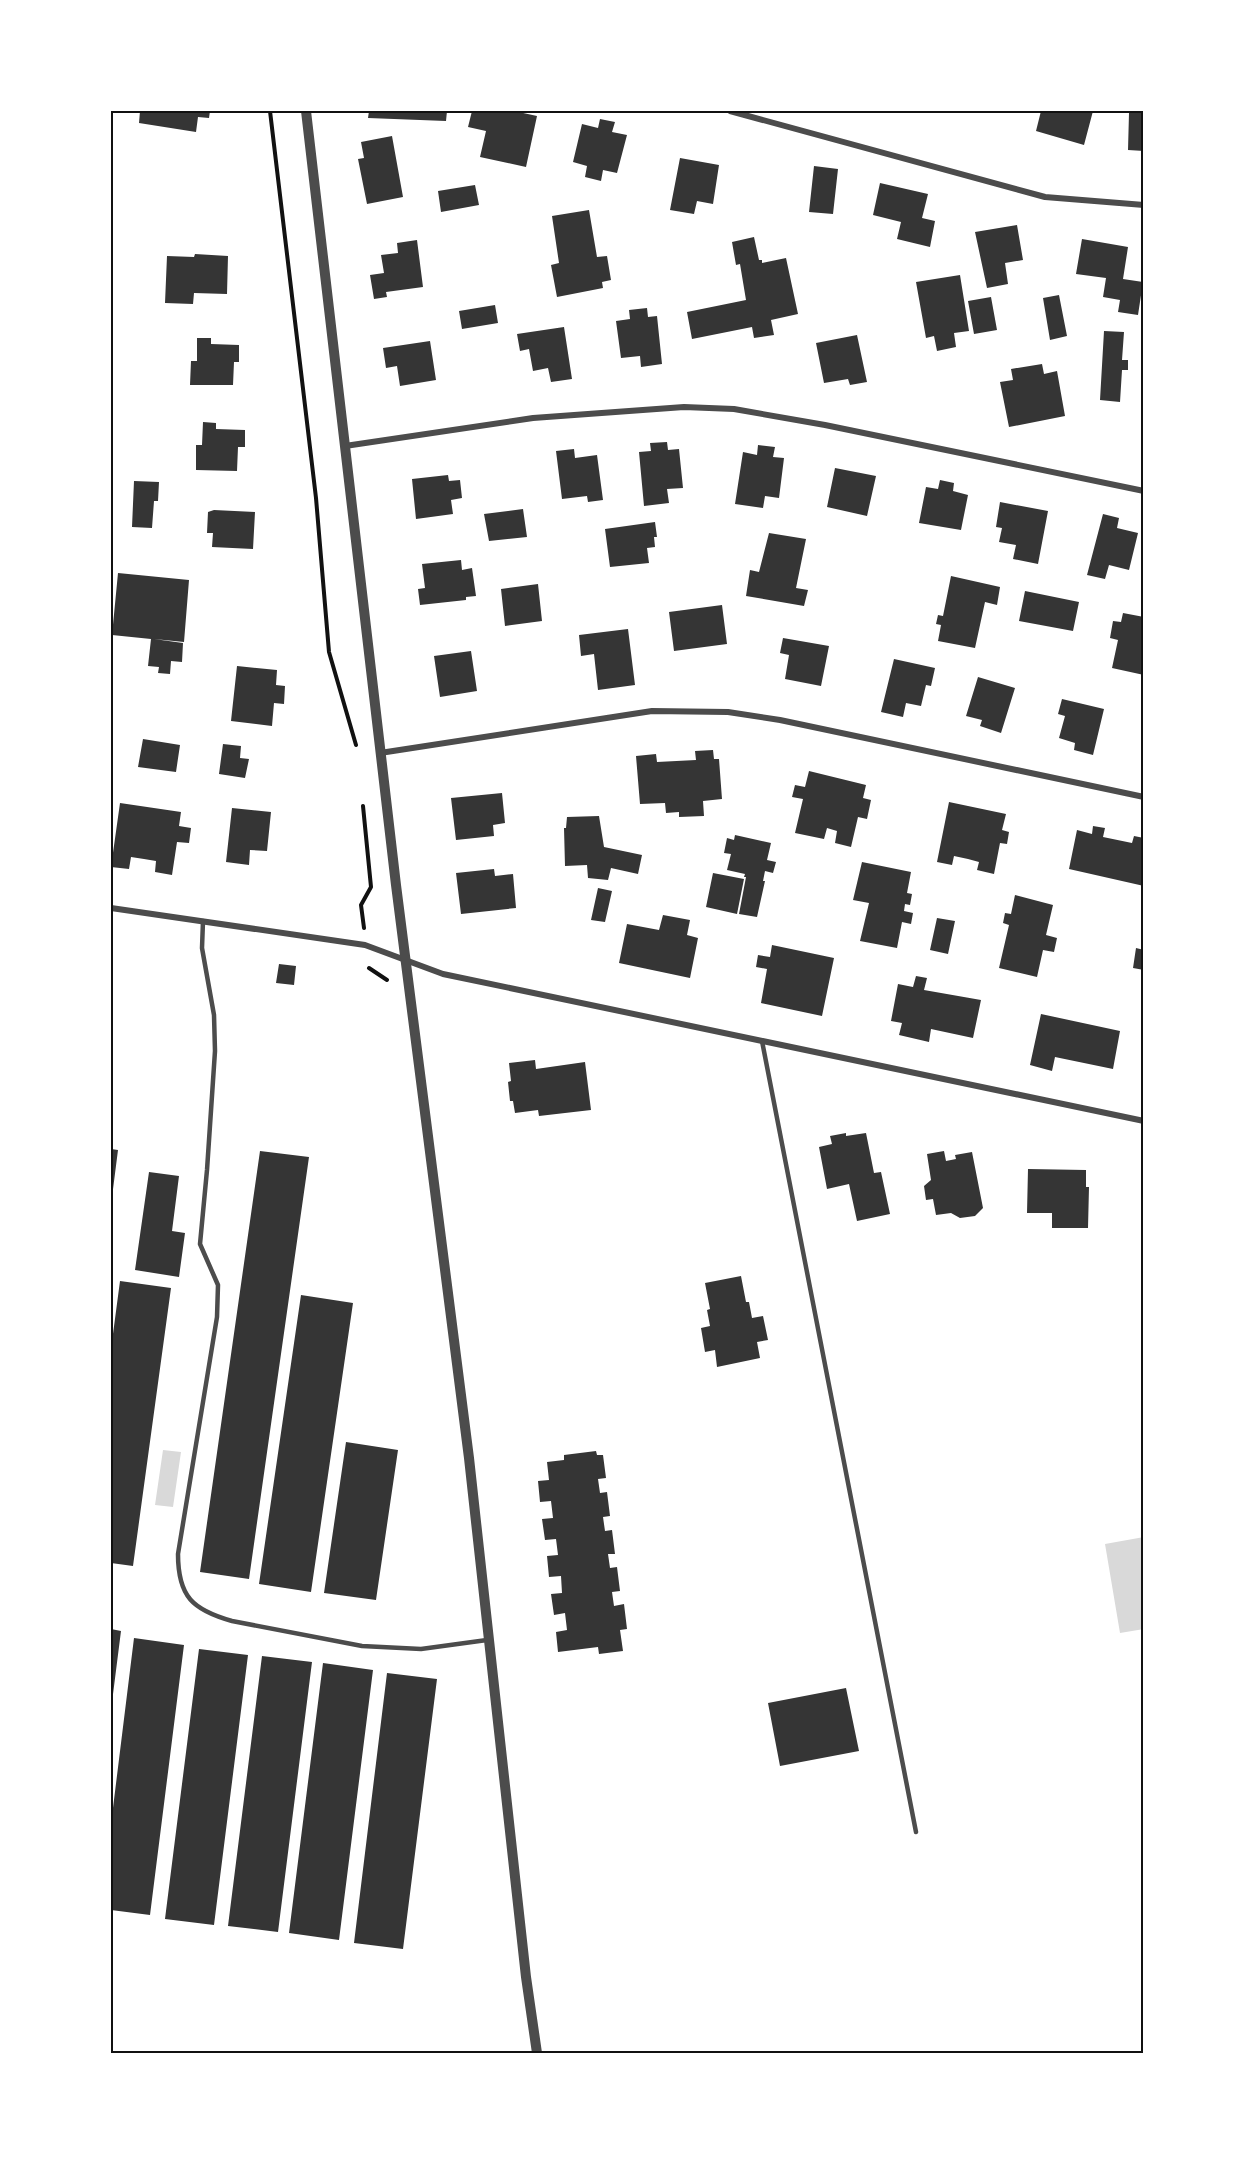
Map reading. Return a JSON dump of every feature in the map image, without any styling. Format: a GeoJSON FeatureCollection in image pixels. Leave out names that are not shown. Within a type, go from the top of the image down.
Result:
{"type":"FeatureCollection","features":[{"type":"Feature","properties":{"kind":"street"},"geometry":{"type":"LineString","coordinates":[[306,111],[405,959],[470,1458],[524,1966],[537,2053]]}},
{"type":"Feature","properties":{"kind":"street"},"geometry":{"type":"LineString","coordinates":[[730,111],[1045,197],[1144,205]]}},
{"type":"Feature","properties":{"kind":"street"},"geometry":{"type":"LineString","coordinates":[[344,446],[533,418],[684,407],[734,409],[1144,491]]}},
{"type":"Feature","properties":{"kind":"street"},"geometry":{"type":"LineString","coordinates":[[380,753],[652,711],[728,712],[780,720],[1144,797]]}},
{"type":"Feature","properties":{"kind":"street"},"geometry":{"type":"LineString","coordinates":[[111,908],[365,945],[443,974],[1144,1121]]}},
{"type":"Feature","properties":{"kind":"lane"},"geometry":{"type":"LineString","coordinates":[[203,921],[202,948],[214,1015],[215,1051],[200,1244],[218,1285],[217,1317],[178,1554],[178,1572],[184,1591],[194,1605],[211,1615],[362,1646],[421,1649],[489,1640]]}},
{"type":"Feature","properties":{"kind":"lane"},"geometry":{"type":"LineString","coordinates":[[762,1041],[916,1832]]}},
{"type":"Feature","properties":{"kind":"path"},"geometry":{"type":"LineString","coordinates":[[270,111],[316,498],[329,652],[357,747]]}},
{"type":"Feature","properties":{"kind":"path"},"geometry":{"type":"LineString","coordinates":[[361,905],[371,887],[363,805]]}},
{"type":"Feature","properties":{"kind":"shaded area"},"geometry":{"type":"Polygon","coordinates":[[[163,1450],[181,1452],[173,1507],[155,1505],[163,1450]]]}},
{"type":"Feature","properties":{"kind":"shaded area"},"geometry":{"type":"Polygon","coordinates":[[[1144,1537],[1144,1629],[1120,1633],[1105,1544],[1144,1537]]]}},
{"type":"Feature","properties":{"kind":"building"},"geometry":{"type":"Polygon","coordinates":[[[140,111],[210,111],[209,118],[198,117],[196,132],[139,123],[140,111]]]}},
{"type":"Feature","properties":{"kind":"building"},"geometry":{"type":"Polygon","coordinates":[[[369,111],[447,111],[446,121],[368,118],[369,111]]]}},
{"type":"Feature","properties":{"kind":"building"},"geometry":{"type":"Polygon","coordinates":[[[472,111],[514,111],[537,116],[526,167],[480,157],[486,131],[468,127],[472,111]]]}},
{"type":"Feature","properties":{"kind":"building"},"geometry":{"type":"Polygon","coordinates":[[[1041,111],[1093,111],[1084,145],[1036,131],[1041,111]]]}},
{"type":"Feature","properties":{"kind":"building"},"geometry":{"type":"Polygon","coordinates":[[[1144,111],[1144,151],[1128,150],[1129,113],[1144,111]]]}},
{"type":"Feature","properties":{"kind":"building"},"geometry":{"type":"Polygon","coordinates":[[[600,119],[615,122],[612,132],[627,135],[617,173],[603,170],[601,181],[585,177],[587,166],[573,162],[582,124],[598,128],[600,119]]]}},
{"type":"Feature","properties":{"kind":"building"},"geometry":{"type":"Polygon","coordinates":[[[392,136],[403,197],[367,204],[358,159],[364,158],[361,142],[392,136]]]}},
{"type":"Feature","properties":{"kind":"building"},"geometry":{"type":"Polygon","coordinates":[[[680,158],[719,165],[713,204],[697,201],[694,214],[670,210],[680,158]]]}},
{"type":"Feature","properties":{"kind":"building"},"geometry":{"type":"Polygon","coordinates":[[[814,166],[838,169],[833,214],[809,212],[814,166]]]}},
{"type":"Feature","properties":{"kind":"building"},"geometry":{"type":"Polygon","coordinates":[[[880,183],[928,194],[922,218],[935,221],[930,247],[897,239],[901,222],[873,215],[880,183]]]}},
{"type":"Feature","properties":{"kind":"building"},"geometry":{"type":"Polygon","coordinates":[[[475,185],[479,205],[441,212],[438,191],[475,185]]]}},
{"type":"Feature","properties":{"kind":"building"},"geometry":{"type":"Polygon","coordinates":[[[589,210],[597,257],[607,256],[611,280],[602,282],[603,288],[557,297],[551,265],[559,263],[552,216],[589,210]]]}},
{"type":"Feature","properties":{"kind":"building"},"geometry":{"type":"Polygon","coordinates":[[[1017,225],[1023,260],[1005,263],[1008,284],[987,288],[975,232],[1017,225]]]}},
{"type":"Feature","properties":{"kind":"building"},"geometry":{"type":"Polygon","coordinates":[[[754,237],[759,260],[762,260],[762,263],[786,258],[798,314],[771,320],[774,335],[754,338],[752,327],[692,339],[687,312],[746,300],[740,264],[736,265],[732,242],[754,237]]]}},
{"type":"Feature","properties":{"kind":"building"},"geometry":{"type":"Polygon","coordinates":[[[1082,239],[1128,247],[1123,279],[1143,282],[1138,315],[1118,312],[1120,300],[1103,297],[1106,278],[1076,274],[1082,239]]]}},
{"type":"Feature","properties":{"kind":"building"},"geometry":{"type":"Polygon","coordinates":[[[417,240],[423,287],[386,292],[387,297],[374,299],[370,275],[384,273],[381,255],[398,253],[397,243],[417,240]]]}},
{"type":"Feature","properties":{"kind":"building"},"geometry":{"type":"Polygon","coordinates":[[[195,254],[228,256],[227,294],[194,293],[193,304],[165,303],[167,256],[194,257],[195,254]]]}},
{"type":"Feature","properties":{"kind":"building"},"geometry":{"type":"Polygon","coordinates":[[[960,275],[969,331],[954,333],[956,347],[937,351],[934,336],[926,338],[916,282],[960,275]]]}},
{"type":"Feature","properties":{"kind":"building"},"geometry":{"type":"Polygon","coordinates":[[[1059,295],[1067,336],[1050,340],[1043,298],[1059,295]]]}},
{"type":"Feature","properties":{"kind":"building"},"geometry":{"type":"Polygon","coordinates":[[[991,297],[997,330],[974,334],[968,301],[991,297]]]}},
{"type":"Feature","properties":{"kind":"building"},"geometry":{"type":"Polygon","coordinates":[[[495,305],[498,323],[462,329],[459,311],[495,305]]]}},
{"type":"Feature","properties":{"kind":"building"},"geometry":{"type":"Polygon","coordinates":[[[647,308],[648,317],[657,316],[662,364],[641,367],[640,356],[621,358],[616,321],[630,319],[629,310],[647,308]]]}},
{"type":"Feature","properties":{"kind":"building"},"geometry":{"type":"Polygon","coordinates":[[[564,327],[572,379],[551,382],[548,368],[533,371],[529,349],[520,351],[517,334],[564,327]]]}},
{"type":"Feature","properties":{"kind":"building"},"geometry":{"type":"Polygon","coordinates":[[[1104,331],[1124,332],[1122,360],[1128,360],[1128,370],[1122,370],[1120,402],[1100,400],[1104,331]]]}},
{"type":"Feature","properties":{"kind":"building"},"geometry":{"type":"Polygon","coordinates":[[[857,335],[867,382],[850,385],[848,379],[824,383],[816,343],[857,335]]]}},
{"type":"Feature","properties":{"kind":"building"},"geometry":{"type":"Polygon","coordinates":[[[197,338],[211,338],[211,344],[239,345],[239,362],[234,362],[233,385],[190,385],[191,361],[197,361],[197,338]]]}},
{"type":"Feature","properties":{"kind":"building"},"geometry":{"type":"Polygon","coordinates":[[[430,341],[436,380],[400,386],[397,366],[386,368],[383,348],[430,341]]]}},
{"type":"Feature","properties":{"kind":"building"},"geometry":{"type":"Polygon","coordinates":[[[1042,364],[1044,374],[1057,371],[1065,416],[1009,427],[1000,382],[1013,380],[1011,369],[1042,364]]]}},
{"type":"Feature","properties":{"kind":"building"},"geometry":{"type":"Polygon","coordinates":[[[203,422],[216,423],[216,429],[245,430],[245,447],[238,447],[237,471],[196,470],[196,445],[202,445],[203,422]]]}},
{"type":"Feature","properties":{"kind":"building"},"geometry":{"type":"Polygon","coordinates":[[[667,442],[668,450],[679,449],[683,488],[667,489],[669,503],[644,506],[639,452],[651,451],[650,443],[667,442]]]}},
{"type":"Feature","properties":{"kind":"building"},"geometry":{"type":"Polygon","coordinates":[[[758,445],[775,447],[773,457],[784,458],[779,498],[765,496],[763,508],[735,504],[743,452],[757,455],[758,445]]]}},
{"type":"Feature","properties":{"kind":"building"},"geometry":{"type":"Polygon","coordinates":[[[574,449],[575,458],[597,455],[603,500],[588,502],[587,496],[562,499],[556,451],[574,449]]]}},
{"type":"Feature","properties":{"kind":"building"},"geometry":{"type":"Polygon","coordinates":[[[835,468],[876,476],[867,516],[827,507],[835,468]]]}},
{"type":"Feature","properties":{"kind":"building"},"geometry":{"type":"Polygon","coordinates":[[[448,475],[449,481],[460,480],[462,498],[451,500],[453,514],[416,519],[412,479],[448,475]]]}},
{"type":"Feature","properties":{"kind":"building"},"geometry":{"type":"Polygon","coordinates":[[[940,480],[954,483],[953,491],[968,495],[961,530],[919,523],[926,487],[938,489],[940,480]]]}},
{"type":"Feature","properties":{"kind":"building"},"geometry":{"type":"Polygon","coordinates":[[[134,481],[159,482],[158,501],[154,501],[152,528],[132,527],[134,481]]]}},
{"type":"Feature","properties":{"kind":"building"},"geometry":{"type":"Polygon","coordinates":[[[1000,502],[1048,511],[1038,564],[1013,559],[1016,545],[999,542],[1002,528],[996,527],[1000,502]]]}},
{"type":"Feature","properties":{"kind":"building"},"geometry":{"type":"Polygon","coordinates":[[[523,509],[527,537],[489,541],[484,514],[523,509]]]}},
{"type":"Feature","properties":{"kind":"building"},"geometry":{"type":"Polygon","coordinates":[[[214,510],[255,512],[253,549],[212,547],[213,533],[207,533],[208,512],[214,510]]]}},
{"type":"Feature","properties":{"kind":"building"},"geometry":{"type":"Polygon","coordinates":[[[1103,514],[1119,518],[1117,528],[1138,533],[1129,570],[1109,565],[1105,579],[1087,575],[1103,514]]]}},
{"type":"Feature","properties":{"kind":"building"},"geometry":{"type":"Polygon","coordinates":[[[655,522],[657,537],[654,537],[655,547],[647,548],[649,563],[610,567],[605,529],[655,522]]]}},
{"type":"Feature","properties":{"kind":"building"},"geometry":{"type":"Polygon","coordinates":[[[769,533],[806,539],[796,588],[808,590],[804,606],[746,596],[750,570],[759,572],[769,533]]]}},
{"type":"Feature","properties":{"kind":"building"},"geometry":{"type":"Polygon","coordinates":[[[461,560],[462,570],[472,568],[476,596],[466,597],[466,600],[420,605],[418,589],[425,588],[422,564],[461,560]]]}},
{"type":"Feature","properties":{"kind":"building"},"geometry":{"type":"Polygon","coordinates":[[[118,573],[189,580],[184,642],[154,639],[183,643],[182,662],[171,661],[170,674],[158,673],[159,667],[148,666],[151,639],[112,635],[118,573]]]}},
{"type":"Feature","properties":{"kind":"building"},"geometry":{"type":"Polygon","coordinates":[[[951,576],[1000,587],[997,605],[985,602],[975,648],[938,641],[941,625],[936,624],[938,615],[943,616],[951,576]]]}},
{"type":"Feature","properties":{"kind":"building"},"geometry":{"type":"Polygon","coordinates":[[[538,584],[542,621],[505,626],[501,589],[538,584]]]}},
{"type":"Feature","properties":{"kind":"building"},"geometry":{"type":"Polygon","coordinates":[[[1025,591],[1079,602],[1073,631],[1019,621],[1025,591]]]}},
{"type":"Feature","properties":{"kind":"building"},"geometry":{"type":"Polygon","coordinates":[[[722,605],[727,644],[674,651],[669,612],[722,605]]]}},
{"type":"Feature","properties":{"kind":"building"},"geometry":{"type":"Polygon","coordinates":[[[1123,613],[1144,617],[1144,675],[1112,668],[1118,640],[1110,638],[1113,621],[1121,622],[1123,613]]]}},
{"type":"Feature","properties":{"kind":"building"},"geometry":{"type":"Polygon","coordinates":[[[628,629],[635,685],[598,690],[594,654],[581,656],[579,635],[628,629]]]}},
{"type":"Feature","properties":{"kind":"building"},"geometry":{"type":"Polygon","coordinates":[[[783,638],[829,646],[821,686],[785,679],[789,655],[780,653],[783,638]]]}},
{"type":"Feature","properties":{"kind":"building"},"geometry":{"type":"Polygon","coordinates":[[[471,651],[477,691],[440,697],[434,656],[471,651]]]}},
{"type":"Feature","properties":{"kind":"building"},"geometry":{"type":"Polygon","coordinates":[[[894,659],[935,668],[931,686],[926,685],[921,706],[906,703],[903,717],[881,712],[894,659]]]}},
{"type":"Feature","properties":{"kind":"building"},"geometry":{"type":"Polygon","coordinates":[[[237,666],[277,670],[276,685],[285,686],[284,704],[274,703],[272,726],[231,721],[237,666]]]}},
{"type":"Feature","properties":{"kind":"building"},"geometry":{"type":"Polygon","coordinates":[[[978,677],[1015,688],[1001,733],[980,726],[982,720],[966,716],[978,677]]]}},
{"type":"Feature","properties":{"kind":"building"},"geometry":{"type":"Polygon","coordinates":[[[1062,699],[1104,709],[1093,755],[1074,750],[1075,743],[1059,738],[1065,716],[1058,714],[1062,699]]]}},
{"type":"Feature","properties":{"kind":"building"},"geometry":{"type":"Polygon","coordinates":[[[143,739],[180,745],[176,772],[138,767],[143,739]]]}},
{"type":"Feature","properties":{"kind":"building"},"geometry":{"type":"Polygon","coordinates":[[[223,744],[241,746],[240,758],[249,759],[245,778],[219,774],[223,744]]]}},
{"type":"Feature","properties":{"kind":"building"},"geometry":{"type":"Polygon","coordinates":[[[713,750],[714,759],[719,759],[722,799],[703,801],[704,816],[679,817],[679,812],[666,813],[665,803],[640,804],[636,756],[656,754],[657,762],[696,760],[695,751],[713,750]]]}},
{"type":"Feature","properties":{"kind":"building"},"geometry":{"type":"Polygon","coordinates":[[[809,771],[866,785],[863,798],[871,800],[867,819],[858,817],[851,847],[835,843],[837,831],[827,828],[824,839],[795,833],[803,799],[792,797],[795,785],[805,787],[809,771]]]}},
{"type":"Feature","properties":{"kind":"building"},"geometry":{"type":"Polygon","coordinates":[[[502,793],[505,823],[493,825],[494,836],[456,840],[451,798],[502,793]]]}},
{"type":"Feature","properties":{"kind":"building"},"geometry":{"type":"Polygon","coordinates":[[[949,802],[1006,814],[1002,830],[1009,832],[1007,844],[1000,843],[994,874],[977,870],[979,862],[954,856],[952,865],[937,862],[949,802]]]}},
{"type":"Feature","properties":{"kind":"building"},"geometry":{"type":"Polygon","coordinates":[[[120,803],[181,812],[179,826],[191,828],[189,843],[177,842],[172,875],[155,872],[156,861],[131,857],[129,869],[111,867],[120,803]]]}},
{"type":"Feature","properties":{"kind":"building"},"geometry":{"type":"Polygon","coordinates":[[[232,808],[271,812],[267,851],[250,850],[249,865],[226,862],[232,808]]]}},
{"type":"Feature","properties":{"kind":"building"},"geometry":{"type":"Polygon","coordinates":[[[599,816],[604,847],[642,855],[638,874],[611,868],[608,880],[588,878],[587,865],[565,866],[564,828],[566,828],[567,817],[599,816]]]}},
{"type":"Feature","properties":{"kind":"building"},"geometry":{"type":"Polygon","coordinates":[[[1093,826],[1105,828],[1103,837],[1132,843],[1134,836],[1144,838],[1142,845],[1144,845],[1144,886],[1069,869],[1077,830],[1092,834],[1093,826]]]}},
{"type":"Feature","properties":{"kind":"building"},"geometry":{"type":"Polygon","coordinates":[[[735,835],[771,843],[767,860],[776,862],[773,873],[765,871],[757,917],[739,914],[746,877],[744,877],[745,874],[727,870],[731,854],[724,853],[727,838],[734,840],[735,835]]]}},
{"type":"Feature","properties":{"kind":"building"},"geometry":{"type":"Polygon","coordinates":[[[862,862],[911,872],[907,893],[912,894],[910,905],[905,904],[904,911],[913,913],[911,924],[902,922],[897,948],[860,941],[869,903],[853,900],[862,862]]]}},
{"type":"Feature","properties":{"kind":"building"},"geometry":{"type":"Polygon","coordinates":[[[494,869],[495,876],[513,874],[516,908],[461,914],[456,873],[494,869]]]}},
{"type":"Feature","properties":{"kind":"building"},"geometry":{"type":"Polygon","coordinates":[[[713,873],[744,879],[737,914],[706,907],[713,873]]]}},
{"type":"Feature","properties":{"kind":"building"},"geometry":{"type":"Polygon","coordinates":[[[598,888],[612,891],[605,922],[591,920],[598,888]]]}},
{"type":"Feature","properties":{"kind":"building"},"geometry":{"type":"Polygon","coordinates":[[[1015,895],[1053,905],[1046,935],[1057,938],[1054,952],[1043,950],[1037,977],[999,968],[1009,925],[1003,923],[1005,913],[1011,914],[1015,895]]]}},
{"type":"Feature","properties":{"kind":"building"},"geometry":{"type":"Polygon","coordinates":[[[663,915],[690,920],[687,935],[698,938],[690,978],[619,963],[627,924],[659,930],[663,915]]]}},
{"type":"Feature","properties":{"kind":"building"},"geometry":{"type":"Polygon","coordinates":[[[937,918],[955,921],[948,954],[930,950],[937,918]]]}},
{"type":"Feature","properties":{"kind":"building"},"geometry":{"type":"Polygon","coordinates":[[[772,945],[834,958],[822,1016],[761,1003],[767,969],[756,967],[758,955],[770,957],[772,945]]]}},
{"type":"Feature","properties":{"kind":"building"},"geometry":{"type":"Polygon","coordinates":[[[1136,948],[1144,950],[1144,970],[1133,968],[1136,948]]]}},
{"type":"Feature","properties":{"kind":"building"},"geometry":{"type":"Polygon","coordinates":[[[279,964],[296,966],[294,985],[276,983],[279,964]]]}},
{"type":"Feature","properties":{"kind":"building"},"geometry":{"type":"Polygon","coordinates":[[[916,976],[927,978],[924,990],[981,1000],[973,1038],[931,1029],[929,1042],[899,1035],[902,1023],[891,1021],[898,984],[913,987],[916,976]]]}},
{"type":"Feature","properties":{"kind":"building"},"geometry":{"type":"Polygon","coordinates":[[[1041,1014],[1120,1031],[1113,1069],[1055,1057],[1052,1071],[1030,1065],[1041,1014]]]}},
{"type":"Feature","properties":{"kind":"building"},"geometry":{"type":"Polygon","coordinates":[[[535,1060],[536,1069],[585,1062],[591,1110],[539,1116],[538,1110],[515,1113],[513,1101],[510,1101],[509,1063],[535,1060]]]}},
{"type":"Feature","properties":{"kind":"building"},"geometry":{"type":"Polygon","coordinates":[[[846,1133],[846,1136],[866,1133],[874,1173],[881,1172],[890,1214],[857,1221],[849,1184],[827,1189],[819,1147],[832,1144],[830,1136],[846,1133]]]}},
{"type":"Feature","properties":{"kind":"building"},"geometry":{"type":"Polygon","coordinates":[[[111,1149],[118,1150],[112,1197],[111,1197],[111,1149]]]}},
{"type":"Feature","properties":{"kind":"building"},"geometry":{"type":"Polygon","coordinates":[[[260,1151],[309,1157],[249,1579],[200,1572],[260,1151]]]}},
{"type":"Feature","properties":{"kind":"building"},"geometry":{"type":"Polygon","coordinates":[[[944,1151],[946,1161],[956,1159],[955,1155],[972,1152],[983,1208],[975,1216],[960,1218],[951,1213],[936,1215],[933,1199],[926,1200],[924,1186],[931,1180],[927,1154],[944,1151]]]}},
{"type":"Feature","properties":{"kind":"building"},"geometry":{"type":"Polygon","coordinates":[[[1028,1169],[1086,1170],[1086,1187],[1089,1187],[1088,1228],[1052,1228],[1052,1213],[1027,1213],[1028,1169]]]}},
{"type":"Feature","properties":{"kind":"building"},"geometry":{"type":"Polygon","coordinates":[[[149,1172],[179,1176],[172,1231],[185,1233],[179,1277],[135,1270],[149,1172]]]}},
{"type":"Feature","properties":{"kind":"building"},"geometry":{"type":"Polygon","coordinates":[[[741,1276],[752,1318],[763,1316],[768,1340],[757,1342],[760,1358],[717,1367],[715,1350],[705,1352],[701,1328],[710,1326],[707,1310],[710,1309],[705,1283],[741,1276]]]}},
{"type":"Feature","properties":{"kind":"building"},"geometry":{"type":"Polygon","coordinates":[[[120,1281],[171,1288],[133,1566],[111,1563],[111,1349],[120,1281]]]}},
{"type":"Feature","properties":{"kind":"building"},"geometry":{"type":"Polygon","coordinates":[[[301,1295],[353,1303],[311,1592],[259,1584],[301,1295]]]}},
{"type":"Feature","properties":{"kind":"building"},"geometry":{"type":"Polygon","coordinates":[[[346,1442],[398,1450],[376,1600],[324,1593],[346,1442]]]}},
{"type":"Feature","properties":{"kind":"building"},"geometry":{"type":"Polygon","coordinates":[[[596,1451],[597,1455],[603,1455],[606,1478],[598,1479],[600,1493],[607,1492],[610,1516],[603,1517],[605,1531],[612,1530],[615,1554],[608,1554],[610,1568],[617,1567],[620,1591],[612,1592],[614,1606],[624,1604],[627,1629],[620,1630],[623,1651],[599,1654],[598,1647],[558,1652],[556,1632],[567,1630],[565,1613],[554,1615],[551,1594],[562,1593],[561,1576],[549,1577],[547,1556],[558,1555],[556,1539],[545,1540],[542,1519],[553,1518],[551,1501],[540,1502],[538,1481],[549,1480],[547,1462],[564,1460],[564,1455],[596,1451]]]}},
{"type":"Feature","properties":{"kind":"building"},"geometry":{"type":"Polygon","coordinates":[[[111,1629],[121,1631],[112,1702],[111,1702],[111,1629]]]}},
{"type":"Feature","properties":{"kind":"building"},"geometry":{"type":"Polygon","coordinates":[[[134,1638],[184,1645],[150,1915],[111,1910],[111,1824],[134,1638]]]}},
{"type":"Feature","properties":{"kind":"building"},"geometry":{"type":"Polygon","coordinates":[[[199,1649],[248,1655],[214,1925],[165,1919],[199,1649]]]}},
{"type":"Feature","properties":{"kind":"building"},"geometry":{"type":"Polygon","coordinates":[[[262,1656],[312,1662],[278,1932],[228,1926],[262,1656]]]}},
{"type":"Feature","properties":{"kind":"building"},"geometry":{"type":"Polygon","coordinates":[[[323,1663],[373,1670],[339,1940],[289,1933],[323,1663]]]}},
{"type":"Feature","properties":{"kind":"building"},"geometry":{"type":"Polygon","coordinates":[[[387,1673],[437,1679],[403,1949],[354,1943],[387,1673]]]}},
{"type":"Feature","properties":{"kind":"building"},"geometry":{"type":"Polygon","coordinates":[[[846,1688],[859,1751],[780,1766],[768,1703],[846,1688]]]}}]}
